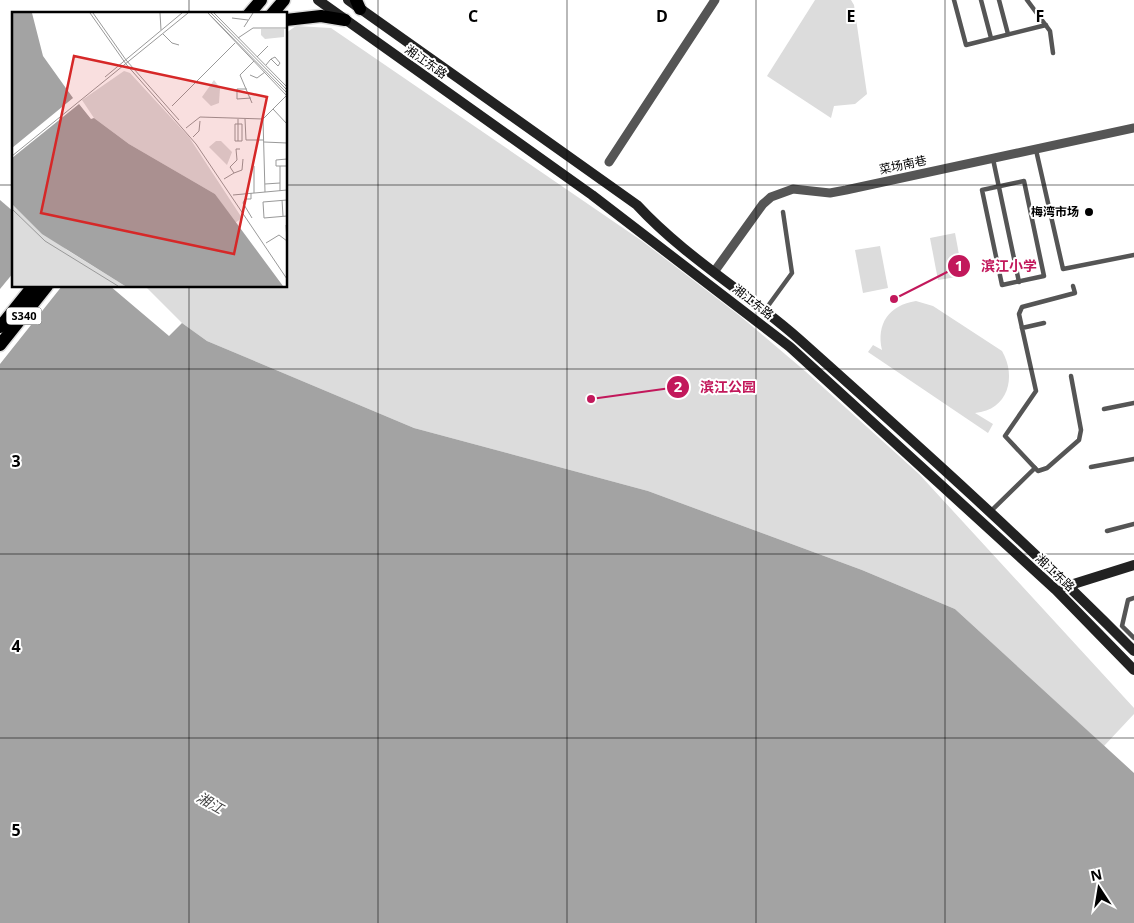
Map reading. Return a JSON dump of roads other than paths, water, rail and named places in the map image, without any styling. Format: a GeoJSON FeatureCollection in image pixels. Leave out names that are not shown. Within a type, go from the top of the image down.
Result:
{"type":"FeatureCollection","features":[{"type":"Feature","properties":{"kind":"main road"},"geometry":{"type":"LineString","coordinates":[[252,12],[261,0]]}},
{"type":"Feature","properties":{"kind":"main road"},"geometry":{"type":"LineString","coordinates":[[274,12],[284,0]]}},
{"type":"Feature","properties":{"kind":"main road","name":"湘江东路"},"geometry":{"type":"LineString","coordinates":[[318,0],[592,195],[790,347],[1056,590],[1134,670]]}},
{"type":"Feature","properties":{"kind":"main road","name":"湘江东路"},"geometry":{"type":"LineString","coordinates":[[348,0],[358,5],[386,28],[637,205],[658,228],[798,338],[989,512],[1134,651]]}},
{"type":"Feature","properties":{"kind":"main road"},"geometry":{"type":"LineString","coordinates":[[288,20],[321,16],[345,20]]}},
{"type":"Feature","properties":{"kind":"main road"},"geometry":{"type":"LineString","coordinates":[[377,43],[386,28]]}},
{"type":"Feature","properties":{"kind":"main road","name":"S340"},"geometry":{"type":"LineString","coordinates":[[0,327],[31,288]]}},
{"type":"Feature","properties":{"kind":"main road","name":"S340"},"geometry":{"type":"LineString","coordinates":[[0,345],[45,288]]}},
{"type":"Feature","properties":{"kind":"main road"},"geometry":{"type":"LineString","coordinates":[[1056,590],[1134,565]]}},
{"type":"Feature","properties":{"kind":"street"},"geometry":{"type":"LineString","coordinates":[[609,162],[715,0]]}},
{"type":"Feature","properties":{"kind":"street","name":"菜场南巷"},"geometry":{"type":"LineString","coordinates":[[714,272],[763,204],[781,191],[805,189],[830,193],[1134,128]]}},
{"type":"Feature","properties":{"kind":"lane"},"geometry":{"type":"LineString","coordinates":[[954,0],[966,44],[1046,25]]}},
{"type":"Feature","properties":{"kind":"lane"},"geometry":{"type":"LineString","coordinates":[[981,0],[991,38]]}},
{"type":"Feature","properties":{"kind":"lane"},"geometry":{"type":"LineString","coordinates":[[999,0],[1008,34]]}},
{"type":"Feature","properties":{"kind":"lane"},"geometry":{"type":"LineString","coordinates":[[1026,0],[1050,31],[1053,53]]}},
{"type":"Feature","properties":{"kind":"lane"},"geometry":{"type":"LineString","coordinates":[[1036,150],[1063,269],[1134,254]]}},
{"type":"Feature","properties":{"kind":"lane"},"geometry":{"type":"LineString","coordinates":[[992,159],[1019,282]]}},
{"type":"Feature","properties":{"kind":"lane"},"geometry":{"type":"LineString","coordinates":[[1024,181],[1044,276],[1019,282],[1002,286],[982,190],[1024,181]]}},
{"type":"Feature","properties":{"kind":"lane"},"geometry":{"type":"LineString","coordinates":[[764,311],[792,273],[783,212]]}},
{"type":"Feature","properties":{"kind":"lane"},"geometry":{"type":"LineString","coordinates":[[1071,376],[1081,430],[1079,440],[1047,468],[1038,471],[1005,436],[1036,392],[1019,314],[1022,307],[1075,293],[1073,286]]}},
{"type":"Feature","properties":{"kind":"lane"},"geometry":{"type":"LineString","coordinates":[[1022,328],[1044,323]]}},
{"type":"Feature","properties":{"kind":"lane"},"geometry":{"type":"LineString","coordinates":[[1104,410],[1134,403]]}},
{"type":"Feature","properties":{"kind":"lane"},"geometry":{"type":"LineString","coordinates":[[1091,467],[1134,459]]}},
{"type":"Feature","properties":{"kind":"lane"},"geometry":{"type":"LineString","coordinates":[[989,512],[1035,468]]}},
{"type":"Feature","properties":{"kind":"lane"},"geometry":{"type":"LineString","coordinates":[[1107,531],[1134,524]]}},
{"type":"Feature","properties":{"kind":"lane"},"geometry":{"type":"LineString","coordinates":[[1134,598],[1128,600],[1122,626],[1134,638]]}},
{"type":"Feature","properties":{"kind":"water"},"geometry":{"type":"Polygon","coordinates":[[[0,200],[12,210],[12,274],[0,289],[0,200]]]}},
{"type":"Feature","properties":{"kind":"water","name":"湘江"},"geometry":{"type":"Polygon","coordinates":[[[60,288],[112,288],[169,336],[182,323],[207,341],[414,428],[648,491],[862,570],[955,609],[1134,773],[1134,923],[0,923],[0,364],[60,288]]]}},
{"type":"Feature","properties":{"kind":"place","name":"梅湾市场"},"geometry":{"type":"Point","coordinates":[1089,212]}},
{"type":"Feature","properties":{"kind":"place","name":"滨江小学"},"geometry":{"type":"Point","coordinates":[894,299]}},
{"type":"Feature","properties":{"kind":"place","name":"滨江公园"},"geometry":{"type":"Point","coordinates":[591,399]}}]}
